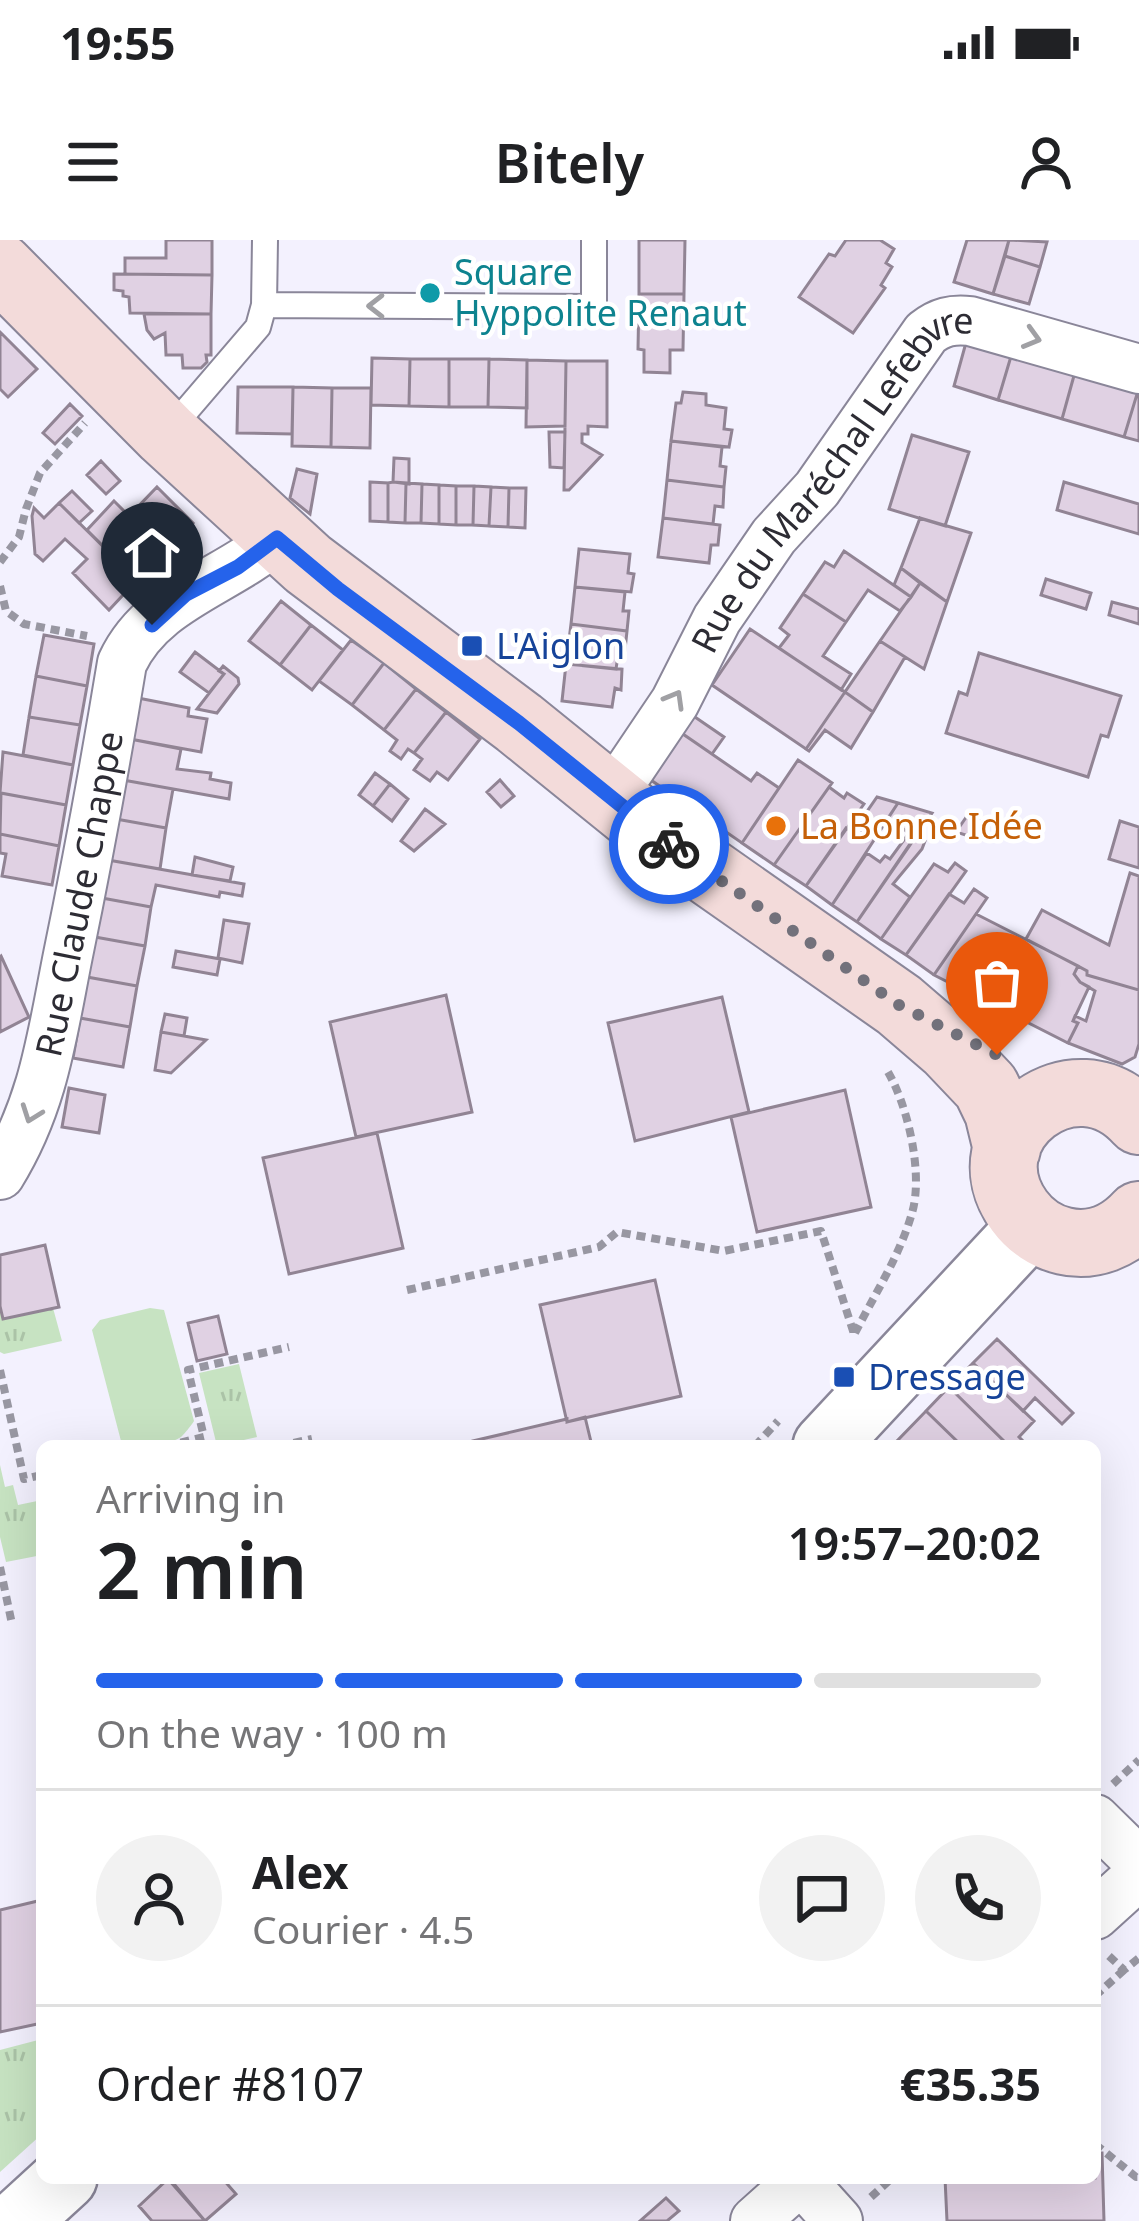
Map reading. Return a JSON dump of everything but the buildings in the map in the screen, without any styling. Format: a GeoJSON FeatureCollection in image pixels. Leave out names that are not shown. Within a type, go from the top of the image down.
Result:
{"type":"FeatureCollection","features":[{"type":"Feature","properties":{"kind":"main road"},"geometry":{"type":"LineString","coordinates":[[0,267],[166,434],[338,589],[611,797],[886,1027],[962,1060],[986,1087],[1007,1149]]}},
{"type":"Feature","properties":{"kind":"main road"},"geometry":{"type":"LineString","coordinates":[[886,1027],[997,1055],[1126,1111]]}},
{"type":"Feature","properties":{"kind":"main road"},"geometry":{"type":"LineString","coordinates":[[1126,1111],[1065,1094],[1034,1108],[1017,1126],[1004,1169],[1013,1203],[1031,1225],[1058,1240],[1089,1242],[1112,1236],[1139,1215]]}},
{"type":"Feature","properties":{"kind":"street","name":"Rue du Maréchal Lefebvre"},"geometry":{"type":"LineString","coordinates":[[611,797],[675,702],[717,619],[774,536],[818,489],[926,333],[938,323],[970,321],[1139,370]]}},
{"type":"Feature","properties":{"kind":"street"},"geometry":{"type":"LineString","coordinates":[[128,650],[186,594],[238,567],[277,538]]}},
{"type":"Feature","properties":{"kind":"street","name":"Rue Claude Chappe"},"geometry":{"type":"LineString","coordinates":[[0,1175],[26,1130],[43,1077],[128,650]]}},
{"type":"Feature","properties":{"kind":"street"},"geometry":{"type":"LineString","coordinates":[[804,1430],[1031,1225]]}},
{"type":"Feature","properties":{"kind":"street"},"geometry":{"type":"LineString","coordinates":[[1101,1826],[1139,1862]]}},
{"type":"Feature","properties":{"kind":"street"},"geometry":{"type":"LineString","coordinates":[[1101,1910],[1139,1875]]}},
{"type":"Feature","properties":{"kind":"street"},"geometry":{"type":"LineString","coordinates":[[18,2221],[58,2184]]}},
{"type":"Feature","properties":{"kind":"street"},"geometry":{"type":"LineString","coordinates":[[754,2221],[796,2184]]}},
{"type":"Feature","properties":{"kind":"street"},"geometry":{"type":"LineString","coordinates":[[806,2184],[838,2221]]}},
{"type":"Feature","properties":{"kind":"lane"},"geometry":{"type":"LineString","coordinates":[[166,434],[258,327],[264,305],[265,240]]}},
{"type":"Feature","properties":{"kind":"lane"},"geometry":{"type":"LineString","coordinates":[[264,305],[594,307],[594,240]]}},
{"type":"Feature","properties":{"kind":"path"},"geometry":{"type":"LineString","coordinates":[[0,572],[1,562],[19,537],[40,473],[120,387]]}},
{"type":"Feature","properties":{"kind":"path"},"geometry":{"type":"LineString","coordinates":[[0,586],[6,611],[25,624],[80,634],[128,650]]}},
{"type":"Feature","properties":{"kind":"path"},"geometry":{"type":"LineString","coordinates":[[840,1350],[854,1334],[914,1209],[914,1150],[886,1027]]}},
{"type":"Feature","properties":{"kind":"path"},"geometry":{"type":"LineString","coordinates":[[407,1290],[599,1247],[617,1232],[724,1251],[821,1231],[854,1334]]}},
{"type":"Feature","properties":{"kind":"path"},"geometry":{"type":"LineString","coordinates":[[191,1440],[204,1437],[188,1370],[289,1347]]}},
{"type":"Feature","properties":{"kind":"path"},"geometry":{"type":"LineString","coordinates":[[0,1370],[24,1479],[36,1476]]}},
{"type":"Feature","properties":{"kind":"path"},"geometry":{"type":"LineString","coordinates":[[773,1440],[804,1430]]}},
{"type":"Feature","properties":{"kind":"path"},"geometry":{"type":"LineString","coordinates":[[307,1440],[312,1439]]}},
{"type":"Feature","properties":{"kind":"path"},"geometry":{"type":"LineString","coordinates":[[0,1567],[12,1624]]}},
{"type":"Feature","properties":{"kind":"path"},"geometry":{"type":"LineString","coordinates":[[1101,1991],[1124,1970]]}},
{"type":"Feature","properties":{"kind":"path"},"geometry":{"type":"LineString","coordinates":[[1101,2149],[1139,2177]]}},
{"type":"Feature","properties":{"kind":"green space"},"geometry":{"type":"Polygon","coordinates":[[[0,1306],[53,1308],[62,1341],[0,1352],[0,1306]]]}},
{"type":"Feature","properties":{"kind":"green space"},"geometry":{"type":"Polygon","coordinates":[[[150,1308],[164,1310],[194,1421],[182,1436],[121,1440],[92,1330],[100,1320],[150,1308]]]}},
{"type":"Feature","properties":{"kind":"green space"},"geometry":{"type":"Polygon","coordinates":[[[239,1364],[257,1437],[216,1440],[199,1373],[239,1364]]]}},
{"type":"Feature","properties":{"kind":"green space"},"geometry":{"type":"Polygon","coordinates":[[[0,1465],[5,1487],[13,1485],[18,1505],[36,1501],[36,1556],[6,1562],[0,1537],[0,1465]]]}},
{"type":"Feature","properties":{"kind":"green space"},"geometry":{"type":"Polygon","coordinates":[[[36,2041],[36,2139],[0,2172],[0,2050],[36,2041]]]}},
{"type":"Feature","properties":{"kind":"way so far"},"geometry":{"type":"LineString","coordinates":[[669,844],[899,1005],[997,1055]]}},
{"type":"Feature","properties":{"kind":"place","name":"Square Hyppolite Renaut"},"geometry":{"type":"Point","coordinates":[430,293]}},
{"type":"Feature","properties":{"kind":"place","name":"L'Aiglon"},"geometry":{"type":"Point","coordinates":[472,646]}},
{"type":"Feature","properties":{"kind":"place","name":"La Bonne Idée"},"geometry":{"type":"Point","coordinates":[776,826]}},
{"type":"Feature","properties":{"kind":"place","name":"Dressage"},"geometry":{"type":"Point","coordinates":[844,1377]}},
{"type":"Feature","properties":{"kind":"route"},"geometry":{"type":"LineString","coordinates":[[152,625],[186,594],[251,560],[277,538],[669,844]]}}]}
